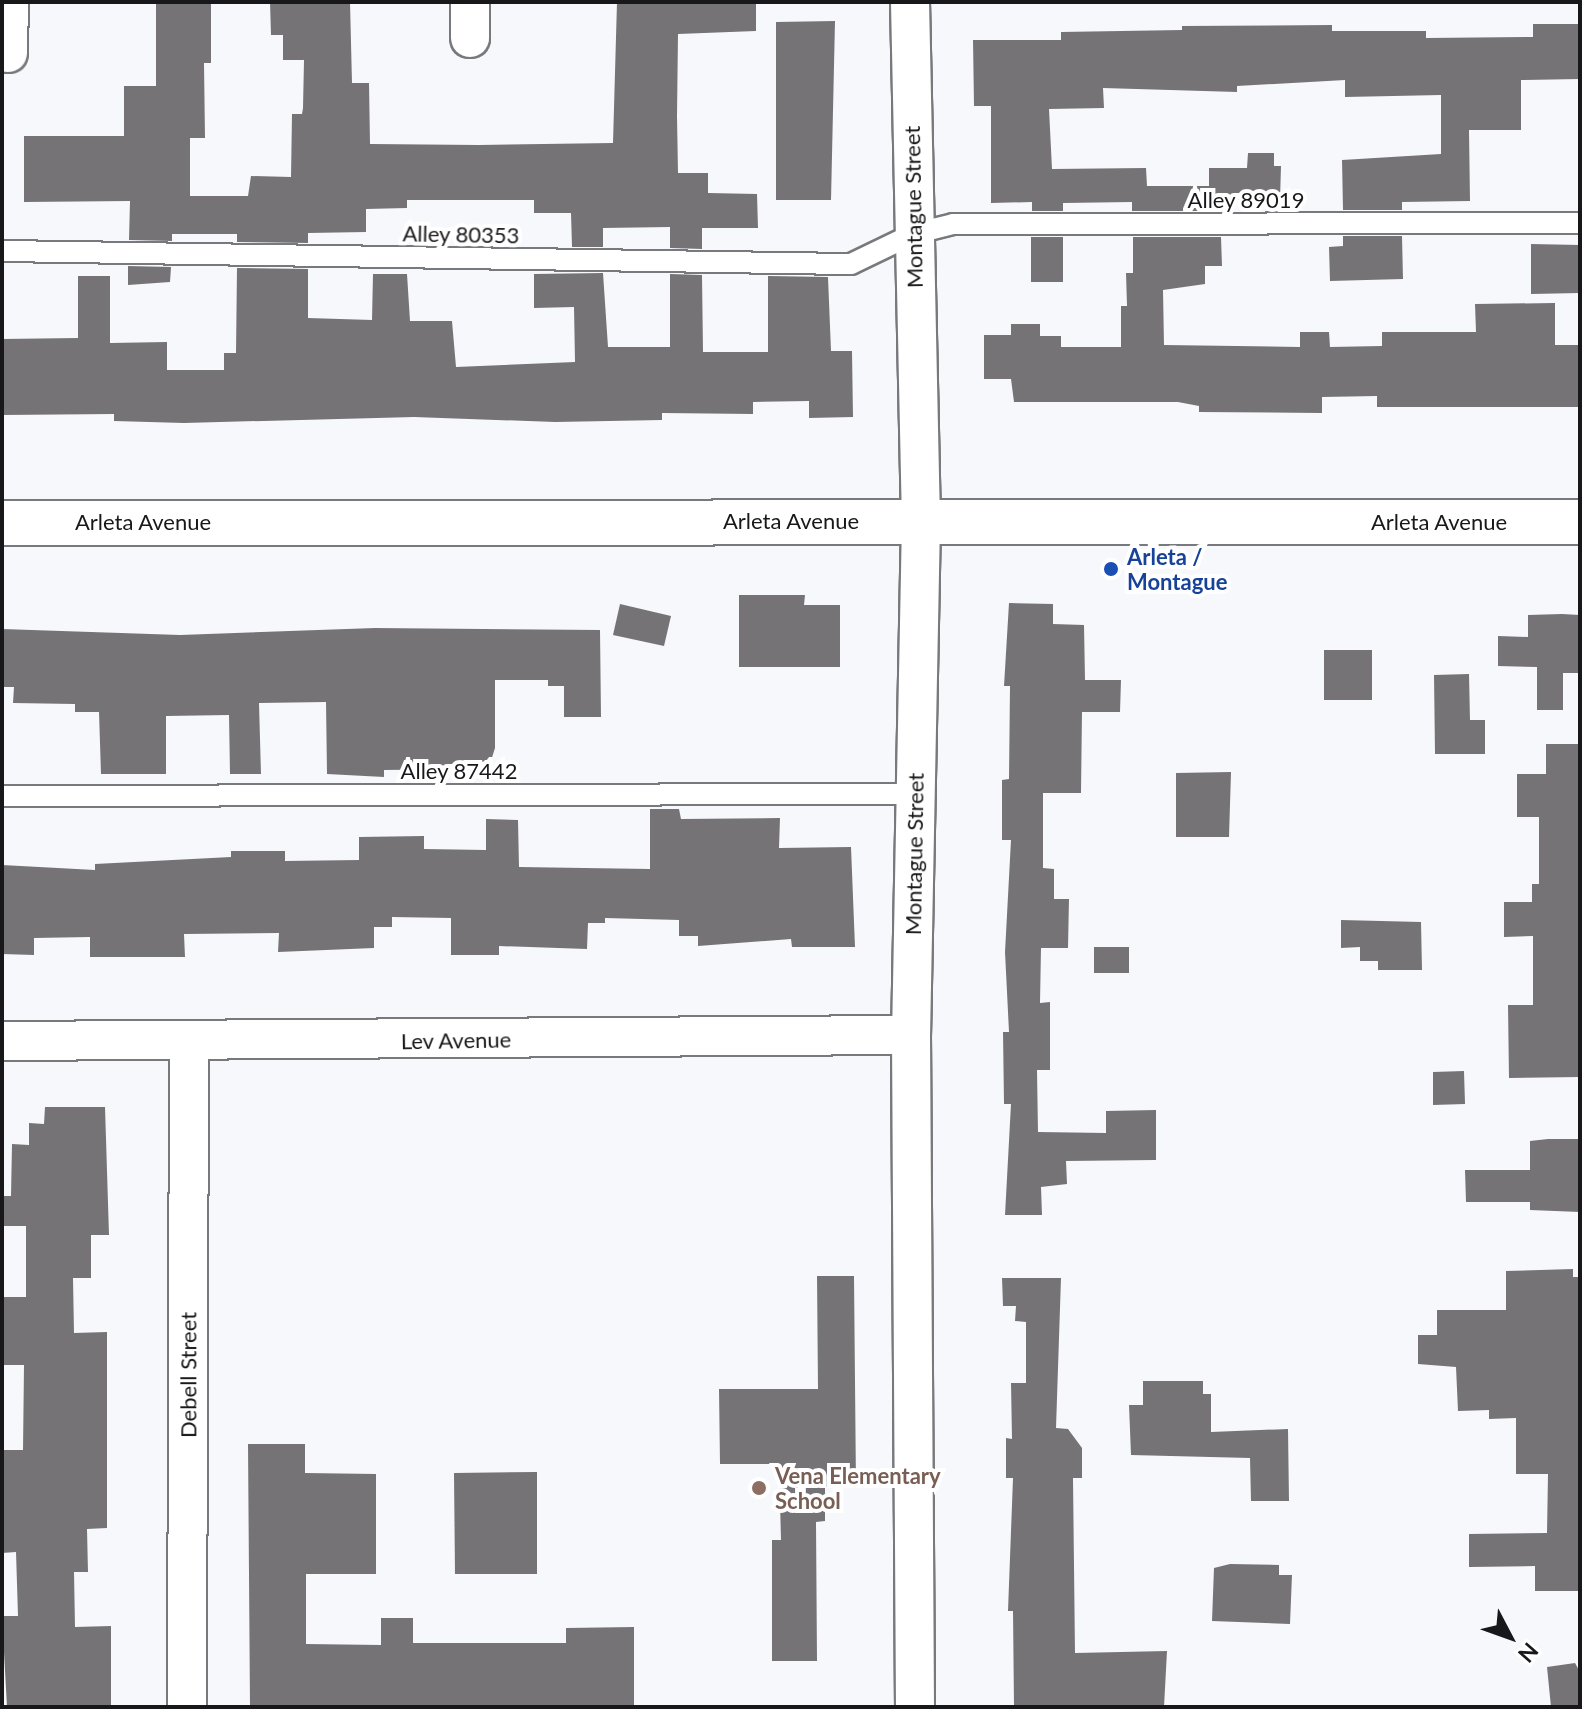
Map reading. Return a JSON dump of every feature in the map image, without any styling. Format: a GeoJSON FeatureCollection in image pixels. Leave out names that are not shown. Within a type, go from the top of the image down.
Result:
{"type":"FeatureCollection","features":[{"type":"Feature","properties":{"kind":"main road","name":"Arleta Avenue"},"geometry":{"type":"LineString","coordinates":[[2,523],[1580,522]]}},
{"type":"Feature","properties":{"kind":"street"},"geometry":{"type":"LineString","coordinates":[[8,53],[9,2]]}},
{"type":"Feature","properties":{"kind":"street","name":"Montague Street"},"geometry":{"type":"LineString","coordinates":[[910,2],[921,521],[911,1035],[915,1707]]}},
{"type":"Feature","properties":{"kind":"street","name":"Lev Avenue"},"geometry":{"type":"LineString","coordinates":[[2,1041],[911,1035]]}},
{"type":"Feature","properties":{"kind":"street","name":"Debell Street"},"geometry":{"type":"LineString","coordinates":[[187,1707],[189,1042]]}},
{"type":"Feature","properties":{"kind":"lane","name":"Alley 89019"},"geometry":{"type":"LineString","coordinates":[[913,234],[953,224],[1580,223]]}},
{"type":"Feature","properties":{"kind":"lane","name":"Alley 80353"},"geometry":{"type":"LineString","coordinates":[[2,251],[851,264],[913,234]]}},
{"type":"Feature","properties":{"kind":"lane","name":"Alley 87442"},"geometry":{"type":"LineString","coordinates":[[2,796],[915,794]]}},
{"type":"Feature","properties":{"kind":"building"},"geometry":{"type":"Polygon","coordinates":[[[156,2],[211,2],[211,63],[204,63],[205,138],[190,138],[190,196],[248,196],[251,176],[291,177],[292,114],[302,114],[303,108],[304,60],[283,60],[283,35],[271,35],[270,2],[350,2],[352,83],[369,83],[370,144],[479,145],[613,143],[617,2],[756,2],[756,31],[678,34],[677,116],[678,173],[708,173],[708,193],[757,194],[758,228],[702,228],[702,249],[670,248],[670,227],[603,228],[603,247],[572,247],[571,213],[534,213],[534,200],[407,200],[407,208],[366,209],[366,232],[308,233],[308,243],[237,242],[237,234],[172,234],[172,241],[129,240],[130,201],[24,202],[24,136],[124,136],[124,86],[156,86],[156,2]]]}},
{"type":"Feature","properties":{"kind":"building"},"geometry":{"type":"Polygon","coordinates":[[[835,21],[831,200],[776,200],[776,22],[835,21]]]}},
{"type":"Feature","properties":{"kind":"building"},"geometry":{"type":"Polygon","coordinates":[[[1533,24],[1580,24],[1580,79],[1521,80],[1521,130],[1469,130],[1470,201],[1402,202],[1402,210],[1343,210],[1342,160],[1441,154],[1441,95],[1345,97],[1345,80],[1237,86],[1237,92],[1103,88],[1104,108],[1049,109],[1052,169],[1146,168],[1147,186],[1209,186],[1209,168],[1247,168],[1248,153],[1274,153],[1274,166],[1281,166],[1280,200],[1221,202],[1221,211],[1132,211],[1132,202],[1063,203],[1063,211],[1032,211],[1032,202],[991,203],[991,106],[974,106],[973,40],[1061,40],[1061,32],[1182,30],[1182,26],[1332,25],[1332,31],[1426,31],[1426,38],[1533,37],[1533,24]]]}},
{"type":"Feature","properties":{"kind":"building"},"geometry":{"type":"Polygon","coordinates":[[[1343,236],[1402,236],[1403,279],[1330,281],[1329,247],[1343,246],[1343,236]]]}},
{"type":"Feature","properties":{"kind":"building"},"geometry":{"type":"Polygon","coordinates":[[[1031,237],[1063,237],[1063,282],[1031,282],[1031,237]]]}},
{"type":"Feature","properties":{"kind":"building"},"geometry":{"type":"Polygon","coordinates":[[[1133,237],[1221,237],[1222,266],[1205,266],[1205,284],[1163,290],[1164,345],[1300,347],[1300,332],[1329,332],[1330,347],[1382,346],[1382,332],[1476,332],[1475,304],[1555,303],[1555,345],[1580,345],[1580,407],[1377,407],[1377,396],[1322,397],[1322,413],[1199,412],[1199,406],[1178,402],[1014,402],[1011,379],[984,379],[984,335],[1011,335],[1011,324],[1040,324],[1040,336],[1061,336],[1061,347],[1121,347],[1121,306],[1127,306],[1126,273],[1133,273],[1133,237]]]}},
{"type":"Feature","properties":{"kind":"building"},"geometry":{"type":"Polygon","coordinates":[[[1531,244],[1580,245],[1580,293],[1531,294],[1531,244]]]}},
{"type":"Feature","properties":{"kind":"building"},"geometry":{"type":"Polygon","coordinates":[[[128,266],[171,267],[170,282],[128,285],[128,266]]]}},
{"type":"Feature","properties":{"kind":"building"},"geometry":{"type":"Polygon","coordinates":[[[237,268],[308,269],[308,318],[372,320],[373,274],[407,274],[410,321],[452,321],[456,367],[575,362],[574,307],[534,308],[534,274],[603,273],[608,347],[670,347],[670,274],[702,275],[703,352],[768,352],[768,276],[828,277],[831,351],[852,351],[853,417],[809,418],[809,401],[753,402],[753,414],[662,413],[662,420],[555,422],[414,417],[184,423],[114,421],[114,414],[2,415],[2,339],[78,338],[78,276],[110,276],[110,343],[167,342],[167,370],[224,370],[224,353],[236,353],[237,268]]]}},
{"type":"Feature","properties":{"kind":"building"},"geometry":{"type":"Polygon","coordinates":[[[739,595],[805,595],[804,605],[840,605],[840,667],[739,667],[739,595]]]}},
{"type":"Feature","properties":{"kind":"building"},"geometry":{"type":"Polygon","coordinates":[[[1009,603],[1053,604],[1053,624],[1084,625],[1085,680],[1121,680],[1120,712],[1082,712],[1081,793],[1043,793],[1043,868],[1054,869],[1054,899],[1069,899],[1068,948],[1041,948],[1040,1003],[1050,1002],[1050,1070],[1037,1070],[1038,1132],[1106,1133],[1106,1111],[1156,1110],[1156,1160],[1066,1161],[1067,1184],[1041,1187],[1042,1215],[1005,1215],[1011,1104],[1004,1104],[1003,1032],[1009,1032],[1005,952],[1011,840],[1002,840],[1002,780],[1009,779],[1010,686],[1004,686],[1009,603]]]}},
{"type":"Feature","properties":{"kind":"building"},"geometry":{"type":"Polygon","coordinates":[[[620,604],[671,616],[664,646],[613,635],[620,604]]]}},
{"type":"Feature","properties":{"kind":"building"},"geometry":{"type":"Polygon","coordinates":[[[1528,615],[1580,615],[1580,673],[1563,673],[1563,710],[1537,710],[1537,667],[1498,666],[1498,636],[1528,637],[1528,615]]]}},
{"type":"Feature","properties":{"kind":"building"},"geometry":{"type":"Polygon","coordinates":[[[375,628],[600,630],[601,717],[564,717],[564,686],[548,686],[548,680],[495,680],[495,748],[490,764],[473,775],[468,769],[384,770],[384,777],[327,774],[326,702],[259,703],[261,774],[230,774],[229,715],[166,716],[166,774],[101,774],[99,712],[75,712],[75,704],[13,703],[14,687],[2,687],[2,629],[180,635],[375,628]]]}},
{"type":"Feature","properties":{"kind":"building"},"geometry":{"type":"Polygon","coordinates":[[[1324,650],[1372,650],[1372,700],[1324,700],[1324,650]]]}},
{"type":"Feature","properties":{"kind":"building"},"geometry":{"type":"Polygon","coordinates":[[[1469,674],[1470,720],[1485,720],[1485,754],[1435,754],[1434,675],[1469,674]]]}},
{"type":"Feature","properties":{"kind":"building"},"geometry":{"type":"Polygon","coordinates":[[[1546,744],[1580,744],[1580,1077],[1509,1078],[1508,1005],[1533,1005],[1533,936],[1504,937],[1504,902],[1532,902],[1532,884],[1539,884],[1539,817],[1517,817],[1517,774],[1546,774],[1546,744]]]}},
{"type":"Feature","properties":{"kind":"building"},"geometry":{"type":"Polygon","coordinates":[[[1231,772],[1229,837],[1176,837],[1176,773],[1231,772]]]}},
{"type":"Feature","properties":{"kind":"building"},"geometry":{"type":"Polygon","coordinates":[[[650,809],[679,809],[681,819],[780,818],[779,848],[851,847],[855,947],[792,947],[791,939],[698,946],[698,936],[679,936],[679,920],[605,918],[605,923],[588,923],[587,949],[499,946],[499,955],[451,955],[451,918],[392,917],[392,927],[374,927],[374,948],[278,952],[279,933],[184,934],[185,957],[90,957],[90,937],[34,938],[34,955],[2,954],[2,865],[95,870],[95,864],[231,857],[231,851],[285,851],[285,861],[359,860],[359,837],[424,836],[424,849],[486,850],[486,819],[518,820],[519,867],[650,869],[650,809]]]}},
{"type":"Feature","properties":{"kind":"building"},"geometry":{"type":"Polygon","coordinates":[[[1341,920],[1421,922],[1422,970],[1378,970],[1378,961],[1360,961],[1360,947],[1341,948],[1341,920]]]}},
{"type":"Feature","properties":{"kind":"building"},"geometry":{"type":"Polygon","coordinates":[[[1094,947],[1129,947],[1129,973],[1094,973],[1094,947]]]}},
{"type":"Feature","properties":{"kind":"building"},"geometry":{"type":"Polygon","coordinates":[[[1464,1071],[1465,1104],[1433,1105],[1433,1072],[1464,1071]]]}},
{"type":"Feature","properties":{"kind":"building"},"geometry":{"type":"Polygon","coordinates":[[[45,1107],[105,1107],[109,1235],[91,1235],[91,1278],[73,1278],[74,1333],[107,1332],[107,1528],[87,1529],[88,1572],[74,1572],[75,1627],[111,1626],[111,1707],[7,1707],[2,1616],[18,1616],[16,1552],[2,1553],[2,1450],[23,1450],[24,1365],[4,1365],[2,1297],[26,1297],[26,1226],[2,1226],[2,1196],[11,1196],[12,1144],[29,1145],[29,1123],[44,1124],[45,1107]]]}},
{"type":"Feature","properties":{"kind":"building"},"geometry":{"type":"Polygon","coordinates":[[[1580,1139],[1580,1212],[1530,1210],[1530,1202],[1466,1202],[1465,1170],[1530,1170],[1530,1141],[1580,1139]]]}},
{"type":"Feature","properties":{"kind":"building"},"geometry":{"type":"Polygon","coordinates":[[[1573,1269],[1573,1277],[1580,1277],[1580,1591],[1535,1591],[1535,1566],[1469,1567],[1469,1534],[1547,1533],[1548,1474],[1516,1474],[1516,1418],[1489,1419],[1489,1410],[1458,1411],[1456,1367],[1418,1364],[1418,1335],[1437,1335],[1437,1310],[1506,1310],[1506,1271],[1573,1269]]]}},
{"type":"Feature","properties":{"kind":"building"},"geometry":{"type":"Polygon","coordinates":[[[817,1276],[854,1276],[856,1487],[825,1487],[825,1521],[816,1522],[817,1661],[772,1661],[772,1540],[781,1540],[779,1464],[720,1464],[719,1389],[818,1389],[817,1276]]]}},
{"type":"Feature","properties":{"kind":"building"},"geometry":{"type":"Polygon","coordinates":[[[1002,1278],[1061,1278],[1056,1428],[1068,1429],[1082,1448],[1082,1478],[1073,1478],[1075,1653],[1167,1651],[1164,1707],[1014,1707],[1013,1611],[1008,1611],[1013,1478],[1006,1478],[1006,1438],[1012,1439],[1011,1383],[1026,1383],[1026,1322],[1015,1321],[1016,1306],[1003,1306],[1002,1278]]]}},
{"type":"Feature","properties":{"kind":"building"},"geometry":{"type":"Polygon","coordinates":[[[1143,1381],[1203,1381],[1203,1394],[1211,1394],[1211,1432],[1288,1429],[1289,1501],[1251,1501],[1250,1458],[1131,1455],[1129,1405],[1143,1405],[1143,1381]]]}},
{"type":"Feature","properties":{"kind":"building"},"geometry":{"type":"Polygon","coordinates":[[[248,1444],[305,1444],[305,1473],[376,1474],[376,1574],[306,1574],[306,1644],[381,1645],[381,1618],[413,1618],[413,1643],[566,1643],[566,1628],[634,1627],[634,1707],[250,1707],[248,1444]]]}},
{"type":"Feature","properties":{"kind":"building"},"geometry":{"type":"Polygon","coordinates":[[[537,1472],[537,1574],[455,1574],[454,1473],[537,1472]]]}},
{"type":"Feature","properties":{"kind":"building"},"geometry":{"type":"Polygon","coordinates":[[[1230,1564],[1279,1565],[1279,1575],[1292,1575],[1290,1624],[1212,1621],[1214,1568],[1230,1564]]]}},
{"type":"Feature","properties":{"kind":"building"},"geometry":{"type":"Polygon","coordinates":[[[1575,1663],[1580,1672],[1580,1707],[1551,1707],[1547,1667],[1575,1663]]]}},
{"type":"Feature","properties":{"kind":"place","name":"Arleta / Montague"},"geometry":{"type":"Point","coordinates":[1111,569]}},
{"type":"Feature","properties":{"kind":"place","name":"Vena Elementary School"},"geometry":{"type":"Point","coordinates":[759,1488]}}]}
